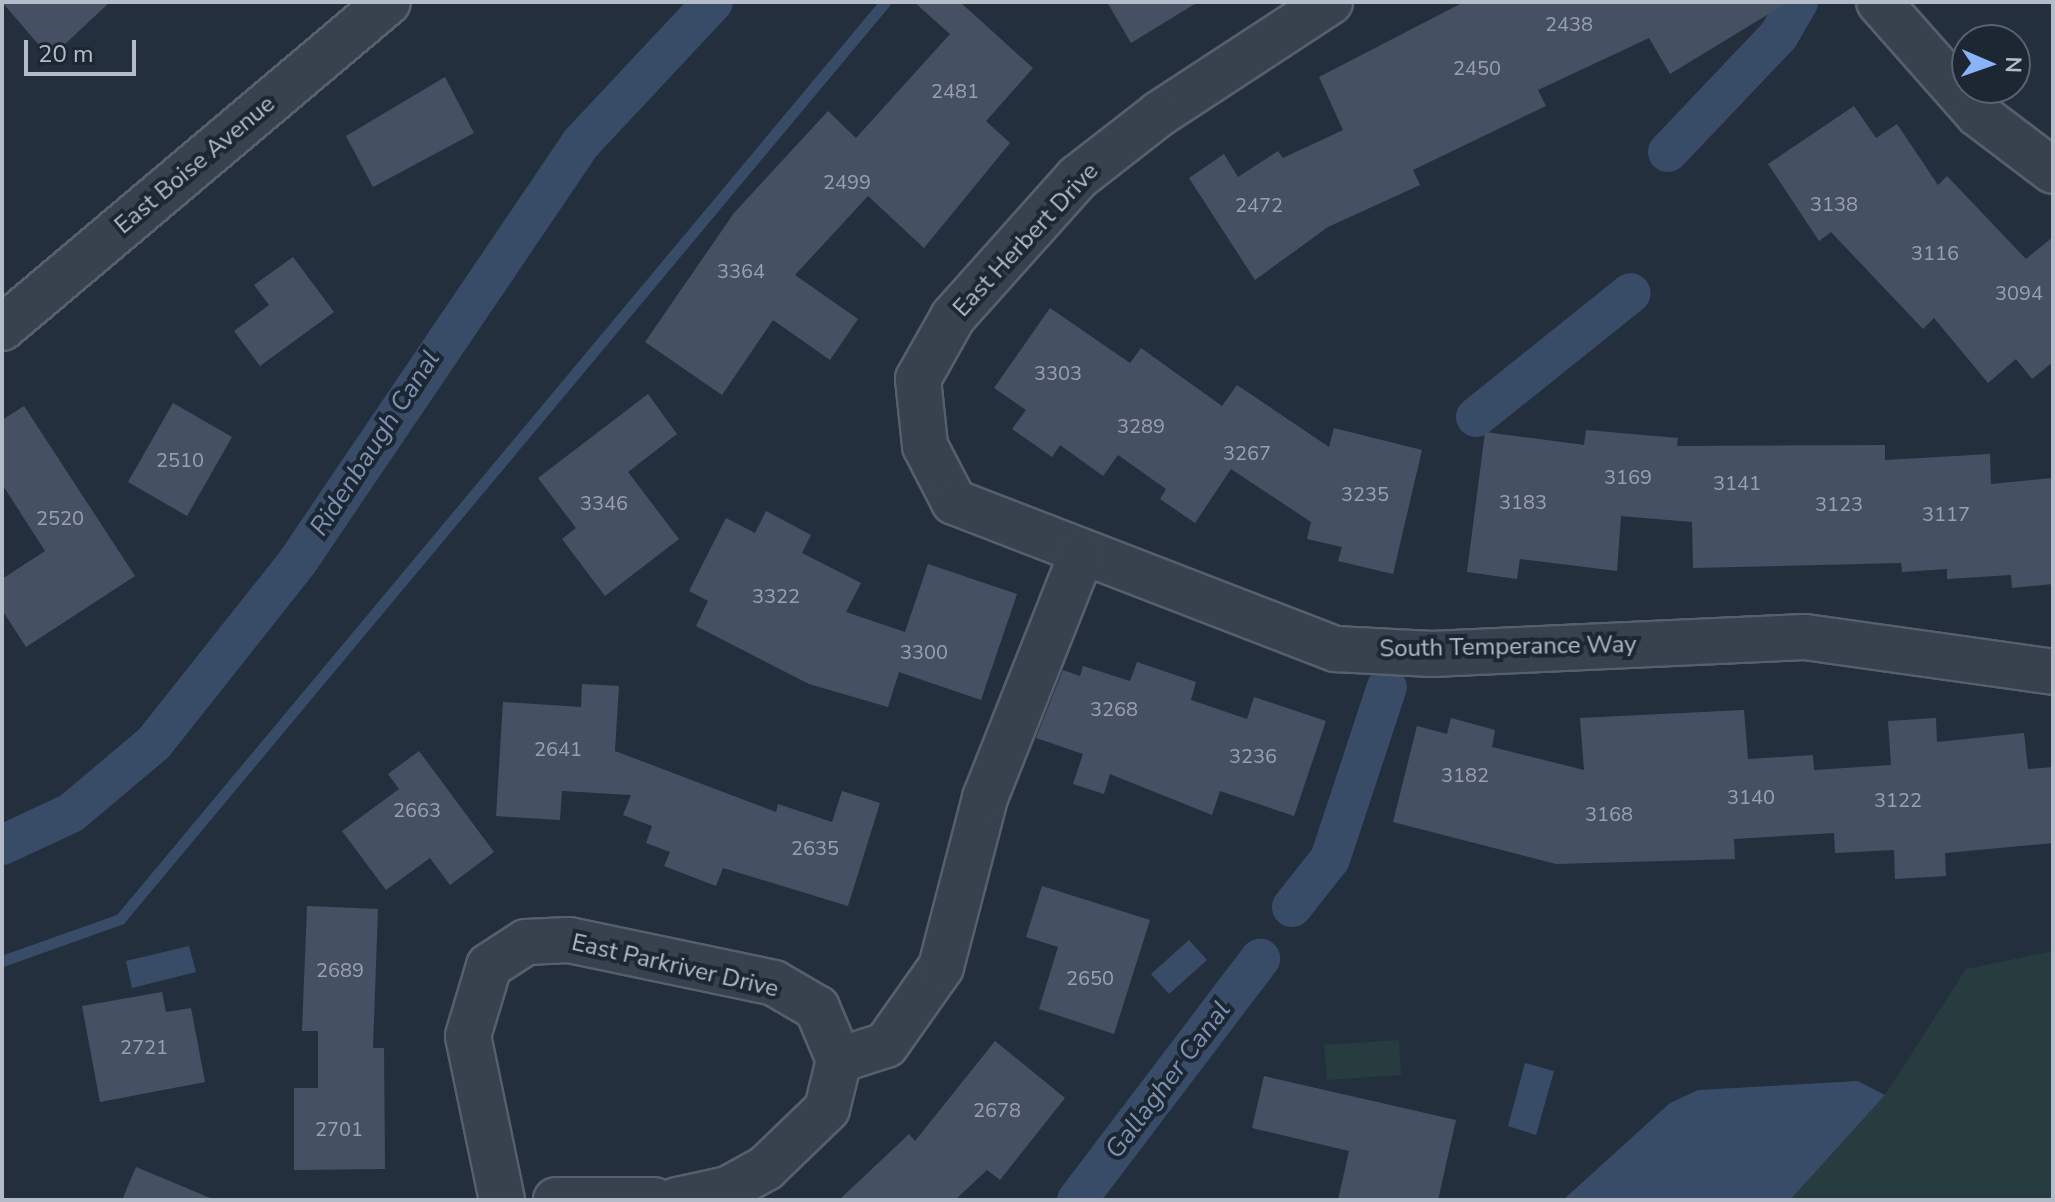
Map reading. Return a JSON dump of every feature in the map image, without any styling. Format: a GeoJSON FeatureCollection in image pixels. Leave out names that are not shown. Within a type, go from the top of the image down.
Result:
{"type":"FeatureCollection","features":[{"type":"Feature","properties":{"kind":"street","name":"East Boise Avenue"},"geometry":{"type":"LineString","coordinates":[[2,328],[388,2]]}},
{"type":"Feature","properties":{"kind":"street","name":"East Herbert Drive"},"geometry":{"type":"LineString","coordinates":[[925,446],[918,379],[953,317],[1078,177],[1159,114],[1330,2]]}},
{"type":"Feature","properties":{"kind":"street"},"geometry":{"type":"LineString","coordinates":[[1879,2],[1978,114],[2053,171]]}},
{"type":"Feature","properties":{"kind":"street","name":"South Temperance Way"},"geometry":{"type":"LineString","coordinates":[[925,446],[954,502],[1081,556],[1335,649],[1432,654],[1805,637],[2053,672]]}},
{"type":"Feature","properties":{"kind":"street"},"geometry":{"type":"LineString","coordinates":[[677,1200],[728,1189],[766,1168],[827,1109],[839,1060],[886,1045],[941,967],[985,798],[1081,556]]}},
{"type":"Feature","properties":{"kind":"street","name":"East Parkriver Drive"},"geometry":{"type":"LineString","coordinates":[[502,1200],[468,1036],[489,966],[526,942],[569,940],[774,983],[817,1008],[839,1060]]}},
{"type":"Feature","properties":{"kind":"street"},"geometry":{"type":"LineString","coordinates":[[556,1200],[654,1200]]}},
{"type":"Feature","properties":{"kind":"green space"},"geometry":{"type":"Polygon","coordinates":[[[2053,951],[2053,1200],[1790,1200],[1885,1095],[1966,969],[2053,951]]]}},
{"type":"Feature","properties":{"kind":"green space"},"geometry":{"type":"Polygon","coordinates":[[[1399,1040],[1401,1075],[1327,1080],[1324,1045],[1399,1040]]]}},
{"type":"Feature","properties":{"kind":"water"},"geometry":{"type":"Polygon","coordinates":[[[1189,940],[1207,960],[1169,994],[1151,974],[1189,940]]]}},
{"type":"Feature","properties":{"kind":"water"},"geometry":{"type":"Polygon","coordinates":[[[189,946],[196,972],[132,988],[126,961],[189,946]]]}},
{"type":"Feature","properties":{"kind":"water"},"geometry":{"type":"Polygon","coordinates":[[[1525,1063],[1554,1071],[1536,1135],[1508,1126],[1525,1063]]]}},
{"type":"Feature","properties":{"kind":"water"},"geometry":{"type":"Polygon","coordinates":[[[1858,1081],[1885,1095],[1790,1200],[1563,1200],[1670,1103],[1698,1090],[1858,1081]]]}},
{"type":"Feature","properties":{"kind":"building"},"geometry":{"type":"Polygon","coordinates":[[[2,2],[110,2],[50,58],[2,2]]]}},
{"type":"Feature","properties":{"kind":"building"},"geometry":{"type":"Polygon","coordinates":[[[914,2],[960,2],[1033,68],[986,121],[1010,143],[924,248],[868,196],[795,275],[858,319],[830,360],[773,320],[722,395],[645,342],[734,213],[828,111],[856,138],[950,34],[914,2]]]}},
{"type":"Feature","properties":{"kind":"building"},"geometry":{"type":"Polygon","coordinates":[[[1107,2],[1198,2],[1131,43],[1107,2]]]}},
{"type":"Feature","properties":{"kind":"building"},"geometry":{"type":"Polygon","coordinates":[[[1464,2],[1788,2],[1670,74],[1649,38],[1538,90],[1546,106],[1413,170],[1420,185],[1328,227],[1255,280],[1189,178],[1224,154],[1238,177],[1278,151],[1283,158],[1343,130],[1319,77],[1464,2]]]}},
{"type":"Feature","properties":{"kind":"building"},"geometry":{"type":"Polygon","coordinates":[[[445,77],[474,133],[373,187],[346,136],[445,77]]]}},
{"type":"Feature","properties":{"kind":"building"},"geometry":{"type":"Polygon","coordinates":[[[1854,106],[1876,138],[1897,124],[1938,185],[1947,176],[2026,259],[2053,237],[2053,362],[2032,379],[2016,359],[1988,383],[1934,318],[1923,329],[1831,232],[1819,241],[1768,164],[1854,106]]]}},
{"type":"Feature","properties":{"kind":"building"},"geometry":{"type":"Polygon","coordinates":[[[293,257],[334,312],[260,366],[234,331],[269,305],[254,285],[293,257]]]}},
{"type":"Feature","properties":{"kind":"building"},"geometry":{"type":"Polygon","coordinates":[[[1050,308],[1130,363],[1141,348],[1222,406],[1237,385],[1329,447],[1334,428],[1422,450],[1393,574],[1338,561],[1342,547],[1307,539],[1311,522],[1231,469],[1195,523],[1160,499],[1166,489],[1118,455],[1103,476],[1060,445],[1052,457],[1012,429],[1026,410],[994,388],[1050,308]]]}},
{"type":"Feature","properties":{"kind":"building"},"geometry":{"type":"Polygon","coordinates":[[[648,394],[677,434],[628,472],[679,539],[605,596],[562,539],[576,528],[538,478],[648,394]]]}},
{"type":"Feature","properties":{"kind":"building"},"geometry":{"type":"Polygon","coordinates":[[[173,403],[232,437],[187,516],[128,482],[173,403]]]}},
{"type":"Feature","properties":{"kind":"building"},"geometry":{"type":"Polygon","coordinates":[[[24,406],[135,576],[26,647],[2,610],[2,579],[45,551],[2,484],[2,420],[24,406]]]}},
{"type":"Feature","properties":{"kind":"building"},"geometry":{"type":"Polygon","coordinates":[[[1586,430],[1678,438],[1677,446],[1885,445],[1885,460],[1990,454],[1991,484],[2053,478],[2053,584],[2012,588],[2011,575],[1947,579],[1947,569],[1902,572],[1901,563],[1693,568],[1692,522],[1621,516],[1617,571],[1520,559],[1517,579],[1467,572],[1485,432],[1584,445],[1586,430]]]}},
{"type":"Feature","properties":{"kind":"building"},"geometry":{"type":"Polygon","coordinates":[[[766,511],[811,535],[802,553],[861,583],[846,612],[905,632],[928,564],[1017,594],[981,700],[899,672],[888,707],[809,684],[696,626],[708,601],[689,591],[726,518],[755,533],[766,511]]]}},
{"type":"Feature","properties":{"kind":"building"},"geometry":{"type":"Polygon","coordinates":[[[1137,662],[1196,682],[1191,700],[1247,719],[1254,697],[1326,721],[1294,816],[1220,791],[1212,815],[1110,774],[1104,794],[1073,784],[1083,754],[1036,738],[1063,670],[1080,676],[1083,666],[1130,681],[1137,662]]]}},
{"type":"Feature","properties":{"kind":"building"},"geometry":{"type":"Polygon","coordinates":[[[582,684],[619,686],[615,751],[776,812],[778,804],[832,822],[842,791],[880,803],[848,906],[723,868],[716,886],[664,866],[670,852],[646,843],[652,826],[623,815],[631,795],[562,791],[560,820],[496,816],[503,702],[581,707],[582,684]]]}},
{"type":"Feature","properties":{"kind":"building"},"geometry":{"type":"Polygon","coordinates":[[[1744,710],[1748,759],[1813,755],[1814,770],[1891,765],[1888,721],[1936,718],[1937,742],[2024,733],[2028,769],[2053,767],[2053,843],[1945,853],[1946,876],[1895,879],[1894,850],[1835,853],[1834,833],[1734,839],[1735,859],[1556,864],[1393,822],[1417,726],[1447,734],[1451,718],[1495,730],[1492,747],[1584,770],[1580,718],[1744,710]]]}},
{"type":"Feature","properties":{"kind":"building"},"geometry":{"type":"Polygon","coordinates":[[[419,751],[494,852],[450,885],[430,858],[386,890],[342,831],[399,789],[388,774],[419,751]]]}},
{"type":"Feature","properties":{"kind":"building"},"geometry":{"type":"Polygon","coordinates":[[[1042,886],[1150,920],[1114,1034],[1039,1009],[1058,947],[1026,937],[1042,886]]]}},
{"type":"Feature","properties":{"kind":"building"},"geometry":{"type":"Polygon","coordinates":[[[307,906],[378,909],[373,1048],[384,1048],[385,1169],[294,1170],[294,1088],[318,1088],[318,1031],[302,1031],[307,906]]]}},
{"type":"Feature","properties":{"kind":"building"},"geometry":{"type":"Polygon","coordinates":[[[162,992],[166,1012],[191,1008],[205,1082],[100,1102],[82,1006],[162,992]]]}},
{"type":"Feature","properties":{"kind":"building"},"geometry":{"type":"Polygon","coordinates":[[[995,1041],[1065,1098],[1000,1180],[987,1170],[955,1200],[839,1200],[909,1134],[915,1141],[995,1041]]]}},
{"type":"Feature","properties":{"kind":"building"},"geometry":{"type":"Polygon","coordinates":[[[1264,1076],[1456,1120],[1438,1200],[1338,1200],[1349,1151],[1252,1128],[1264,1076]]]}},
{"type":"Feature","properties":{"kind":"building"},"geometry":{"type":"Polygon","coordinates":[[[136,1167],[215,1200],[122,1200],[136,1167]]]}},
{"type":"Feature","properties":{"kind":"waterway","name":"Ridenbaugh Canal"},"geometry":{"type":"LineString","coordinates":[[2,845],[71,813],[154,743],[298,561],[581,143],[713,2]]}},
{"type":"Feature","properties":{"kind":"waterway"},"geometry":{"type":"LineString","coordinates":[[2,961],[120,919],[885,2]]}},
{"type":"Feature","properties":{"kind":"waterway","name":"Gallagher Canal"},"geometry":{"type":"LineString","coordinates":[[1668,152],[1779,35],[1798,2]]}},
{"type":"Feature","properties":{"kind":"waterway","name":"Gallagher Canal"},"geometry":{"type":"LineString","coordinates":[[1476,417],[1631,293]]}},
{"type":"Feature","properties":{"kind":"waterway","name":"Gallagher Canal"},"geometry":{"type":"LineString","coordinates":[[1292,907],[1330,859],[1387,687]]}},
{"type":"Feature","properties":{"kind":"waterway","name":"Gallagher Canal"},"geometry":{"type":"LineString","coordinates":[[1077,1200],[1260,959]]}}]}
